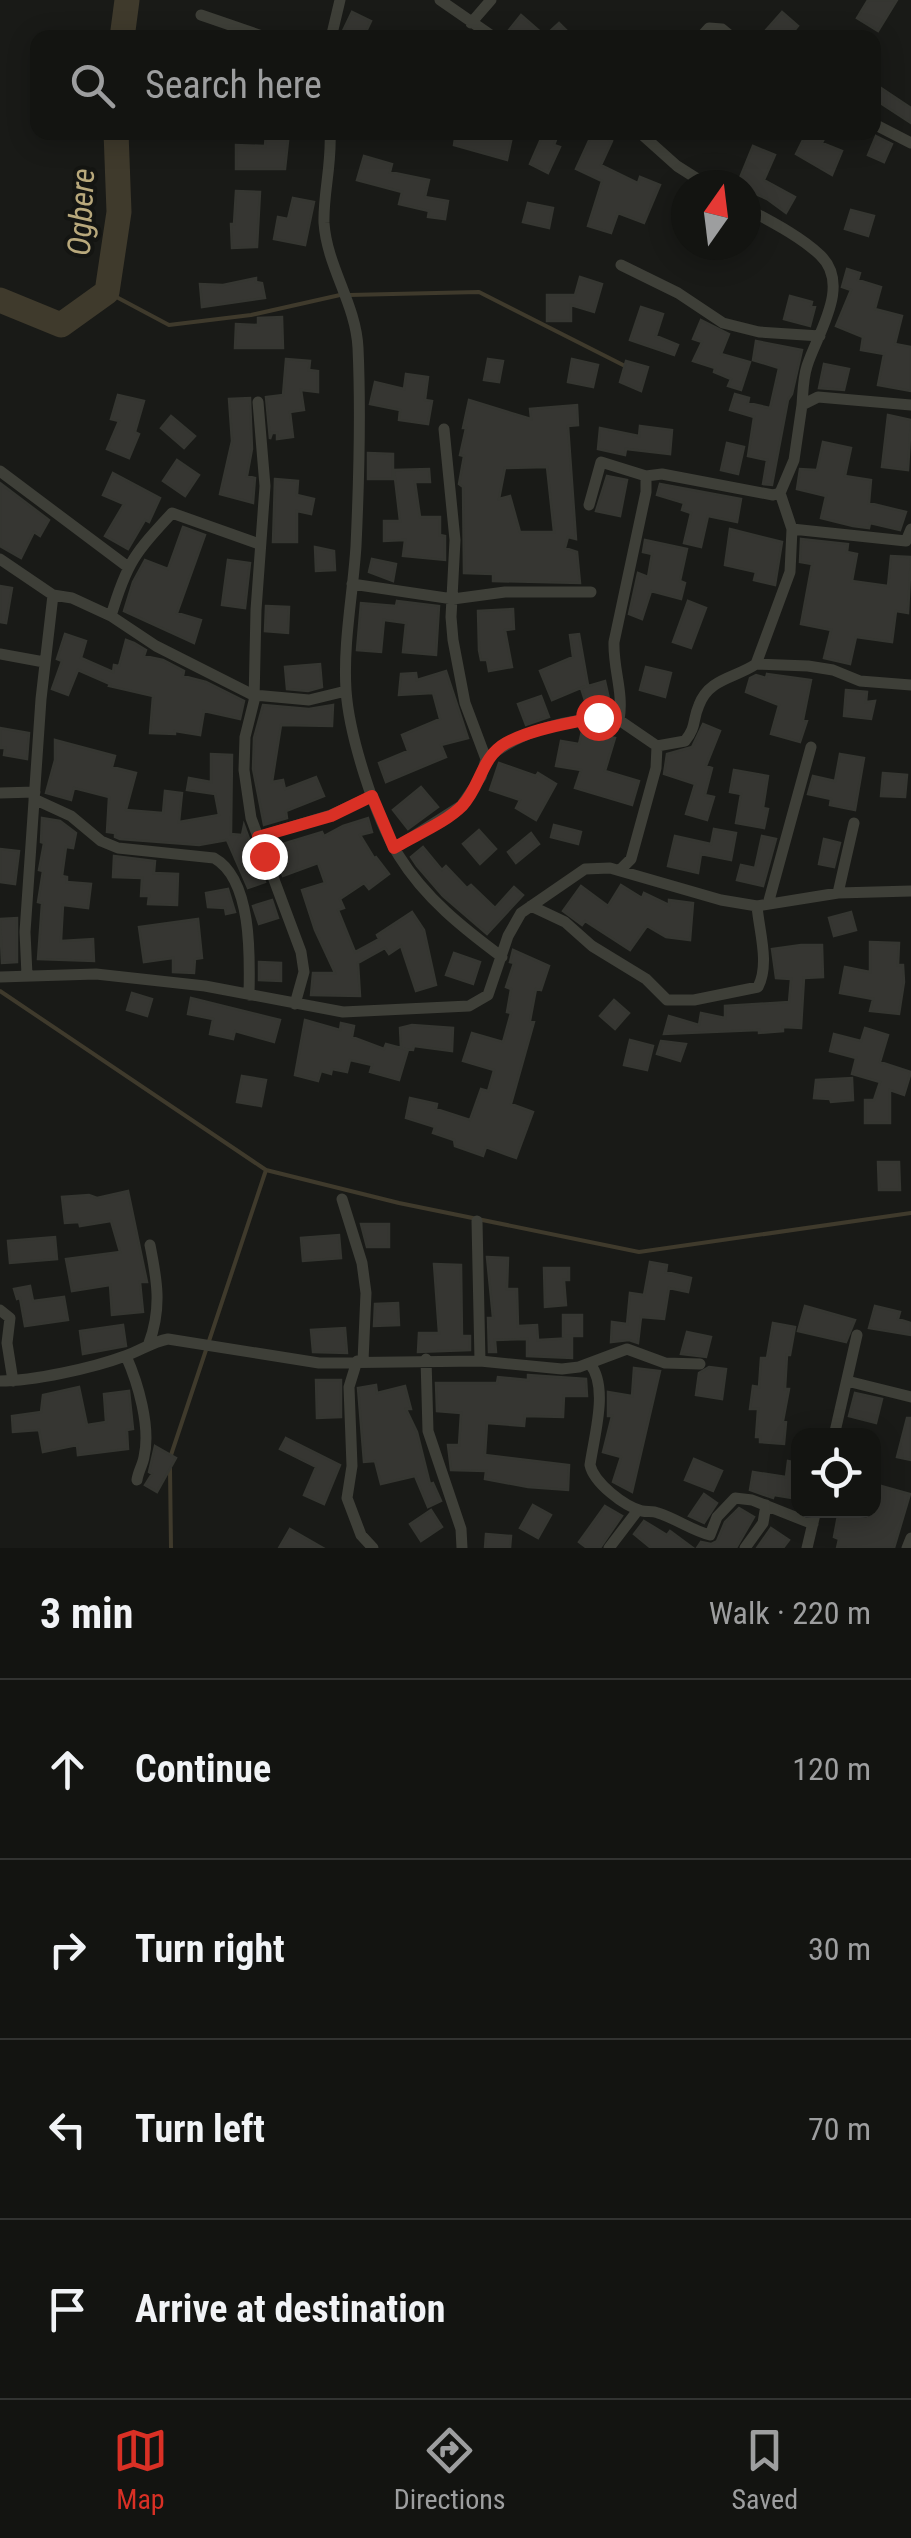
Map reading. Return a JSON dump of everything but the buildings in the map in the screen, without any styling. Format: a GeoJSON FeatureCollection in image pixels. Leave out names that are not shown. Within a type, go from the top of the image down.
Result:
{"type":"FeatureCollection","features":[{"type":"Feature","properties":{"kind":"street"},"geometry":{"type":"LineString","coordinates":[[332,30],[340,0]]}},
{"type":"Feature","properties":{"kind":"street"},"geometry":{"type":"LineString","coordinates":[[440,0],[482,30]]}},
{"type":"Feature","properties":{"kind":"street"},"geometry":{"type":"LineString","coordinates":[[471,23],[491,0]]}},
{"type":"Feature","properties":{"kind":"street"},"geometry":{"type":"LineString","coordinates":[[201,16],[244,30]]}},
{"type":"Feature","properties":{"kind":"street"},"geometry":{"type":"LineString","coordinates":[[881,128],[911,143]]}},
{"type":"Feature","properties":{"kind":"street"},"geometry":{"type":"LineString","coordinates":[[331,140],[332,162],[324,222],[358,344],[357,492],[346,691],[372,796],[394,848],[449,917],[502,957]]}},
{"type":"Feature","properties":{"kind":"street"},"geometry":{"type":"LineString","coordinates":[[649,140],[684,170]]}},
{"type":"Feature","properties":{"kind":"street"},"geometry":{"type":"LineString","coordinates":[[756,664],[790,572],[792,529],[780,493],[794,460],[809,360],[829,312],[833,286],[822,256],[761,217]]}},
{"type":"Feature","properties":{"kind":"street"},"geometry":{"type":"LineString","coordinates":[[621,266],[678,293],[723,324],[758,332],[820,336]]}},
{"type":"Feature","properties":{"kind":"street"},"geometry":{"type":"LineString","coordinates":[[802,405],[818,397],[911,406]]}},
{"type":"Feature","properties":{"kind":"street"},"geometry":{"type":"LineString","coordinates":[[258,402],[265,486],[253,695],[244,770],[251,818],[301,952],[304,972],[295,1004]]}},
{"type":"Feature","properties":{"kind":"street"},"geometry":{"type":"LineString","coordinates":[[444,428],[455,540],[453,640],[465,703],[486,759]]}},
{"type":"Feature","properties":{"kind":"street"},"geometry":{"type":"LineString","coordinates":[[589,505],[601,462],[646,476],[662,474],[780,493]]}},
{"type":"Feature","properties":{"kind":"street"},"geometry":{"type":"LineString","coordinates":[[0,471],[128,566]]}},
{"type":"Feature","properties":{"kind":"street"},"geometry":{"type":"LineString","coordinates":[[620,720],[622,701],[613,657],[614,642],[646,492],[646,476]]}},
{"type":"Feature","properties":{"kind":"street"},"geometry":{"type":"LineString","coordinates":[[111,616],[135,553],[172,513],[260,544]]}},
{"type":"Feature","properties":{"kind":"street"},"geometry":{"type":"LineString","coordinates":[[792,529],[906,541],[911,528]]}},
{"type":"Feature","properties":{"kind":"street"},"geometry":{"type":"LineString","coordinates":[[0,559],[53,595],[72,598],[111,616],[156,646],[253,695],[309,700],[346,691]]}},
{"type":"Feature","properties":{"kind":"street"},"geometry":{"type":"LineString","coordinates":[[352,584],[453,599],[505,592],[590,592]]}},
{"type":"Feature","properties":{"kind":"street"},"geometry":{"type":"LineString","coordinates":[[27,975],[25,932],[34,796],[53,595]]}},
{"type":"Feature","properties":{"kind":"street"},"geometry":{"type":"LineString","coordinates":[[0,654],[44,662]]}},
{"type":"Feature","properties":{"kind":"street"},"geometry":{"type":"LineString","coordinates":[[394,848],[461,806],[481,777],[486,759],[504,744],[538,731],[598,717],[620,720],[657,746],[684,742],[695,728],[699,704],[710,688],[756,664],[808,666],[833,670],[860,681],[911,685]]}},
{"type":"Feature","properties":{"kind":"street"},"geometry":{"type":"LineString","coordinates":[[620,870],[631,860],[656,768],[657,746]]}},
{"type":"Feature","properties":{"kind":"street"},"geometry":{"type":"LineString","coordinates":[[531,906],[565,922],[592,946],[646,979],[667,1000],[694,1000],[758,986],[763,954],[762,905],[811,747]]}},
{"type":"Feature","properties":{"kind":"street"},"geometry":{"type":"LineString","coordinates":[[0,793],[34,796],[71,816],[100,841],[118,848],[214,858],[226,865],[242,894],[250,995]]}},
{"type":"Feature","properties":{"kind":"street"},"geometry":{"type":"LineString","coordinates":[[258,837],[331,816],[372,796]]}},
{"type":"Feature","properties":{"kind":"street"},"geometry":{"type":"LineString","coordinates":[[838,894],[854,822]]}},
{"type":"Feature","properties":{"kind":"street"},"geometry":{"type":"LineString","coordinates":[[0,977],[96,974],[205,986],[343,1012],[469,1006],[488,994],[522,913],[585,869],[620,870],[721,900],[762,905],[838,894],[911,891]]}},
{"type":"Feature","properties":{"kind":"street"},"geometry":{"type":"LineString","coordinates":[[342,1200],[362,1262],[366,1293],[360,1361],[349,1387],[352,1466],[347,1498],[350,1514],[373,1548]]}},
{"type":"Feature","properties":{"kind":"street"},"geometry":{"type":"LineString","coordinates":[[477,1221],[480,1360]]}},
{"type":"Feature","properties":{"kind":"street"},"geometry":{"type":"LineString","coordinates":[[149,1343],[157,1320],[159,1289],[150,1245]]}},
{"type":"Feature","properties":{"kind":"street"},"geometry":{"type":"LineString","coordinates":[[0,1310],[10,1318],[6,1381],[126,1356],[149,1343],[168,1339],[319,1363],[480,1360],[562,1370],[627,1349],[665,1363],[700,1364]]}},
{"type":"Feature","properties":{"kind":"street"},"geometry":{"type":"LineString","coordinates":[[836,1428],[857,1334]]}},
{"type":"Feature","properties":{"kind":"street"},"geometry":{"type":"LineString","coordinates":[[126,1356],[143,1406],[144,1456],[137,1480]]}},
{"type":"Feature","properties":{"kind":"street"},"geometry":{"type":"LineString","coordinates":[[426,1359],[428,1430],[460,1528],[462,1548]]}},
{"type":"Feature","properties":{"kind":"street"},"geometry":{"type":"LineString","coordinates":[[590,1364],[598,1374],[590,1464],[600,1485],[638,1510],[659,1513],[693,1531],[710,1535],[717,1517],[735,1498],[791,1511]]}},
{"type":"Feature","properties":{"kind":"street"},"geometry":{"type":"LineString","coordinates":[[847,1381],[911,1397]]}},
{"type":"Feature","properties":{"kind":"street"},"geometry":{"type":"LineString","coordinates":[[746,1548],[763,1524],[766,1505]]}},
{"type":"Feature","properties":{"kind":"street"},"geometry":{"type":"LineString","coordinates":[[609,1548],[638,1510]]}},
{"type":"Feature","properties":{"kind":"street"},"geometry":{"type":"LineString","coordinates":[[808,1548],[814,1518]]}},
{"type":"Feature","properties":{"kind":"street"},"geometry":{"type":"LineString","coordinates":[[907,1548],[911,1538]]}},
{"type":"Feature","properties":{"kind":"waterway","name":"Ogbere"},"geometry":{"type":"LineString","coordinates":[[123,30],[127,0]]}},
{"type":"Feature","properties":{"kind":"waterway","name":"Ogbere"},"geometry":{"type":"LineString","coordinates":[[0,300],[61,325],[107,292],[119,212],[116,140]]}},
{"type":"Feature","properties":{"kind":"waterway"},"geometry":{"type":"LineString","coordinates":[[107,292],[169,325],[251,315],[340,295]]}},
{"type":"Feature","properties":{"kind":"waterway"},"geometry":{"type":"LineString","coordinates":[[349,295],[479,292],[627,367]]}},
{"type":"Feature","properties":{"kind":"waterway"},"geometry":{"type":"LineString","coordinates":[[0,991],[266,1170],[399,1203],[639,1252],[911,1213]]}},
{"type":"Feature","properties":{"kind":"waterway"},"geometry":{"type":"LineString","coordinates":[[170,1458],[266,1170]]}},
{"type":"Feature","properties":{"kind":"waterway"},"geometry":{"type":"LineString","coordinates":[[170,1468],[171,1548]]}},
{"type":"Feature","properties":{"kind":"route"},"geometry":{"type":"LineString","coordinates":[[264,856],[258,837],[331,816],[372,796],[394,848],[461,806],[481,777],[486,759],[504,744],[538,731],[598,717]]}}]}
